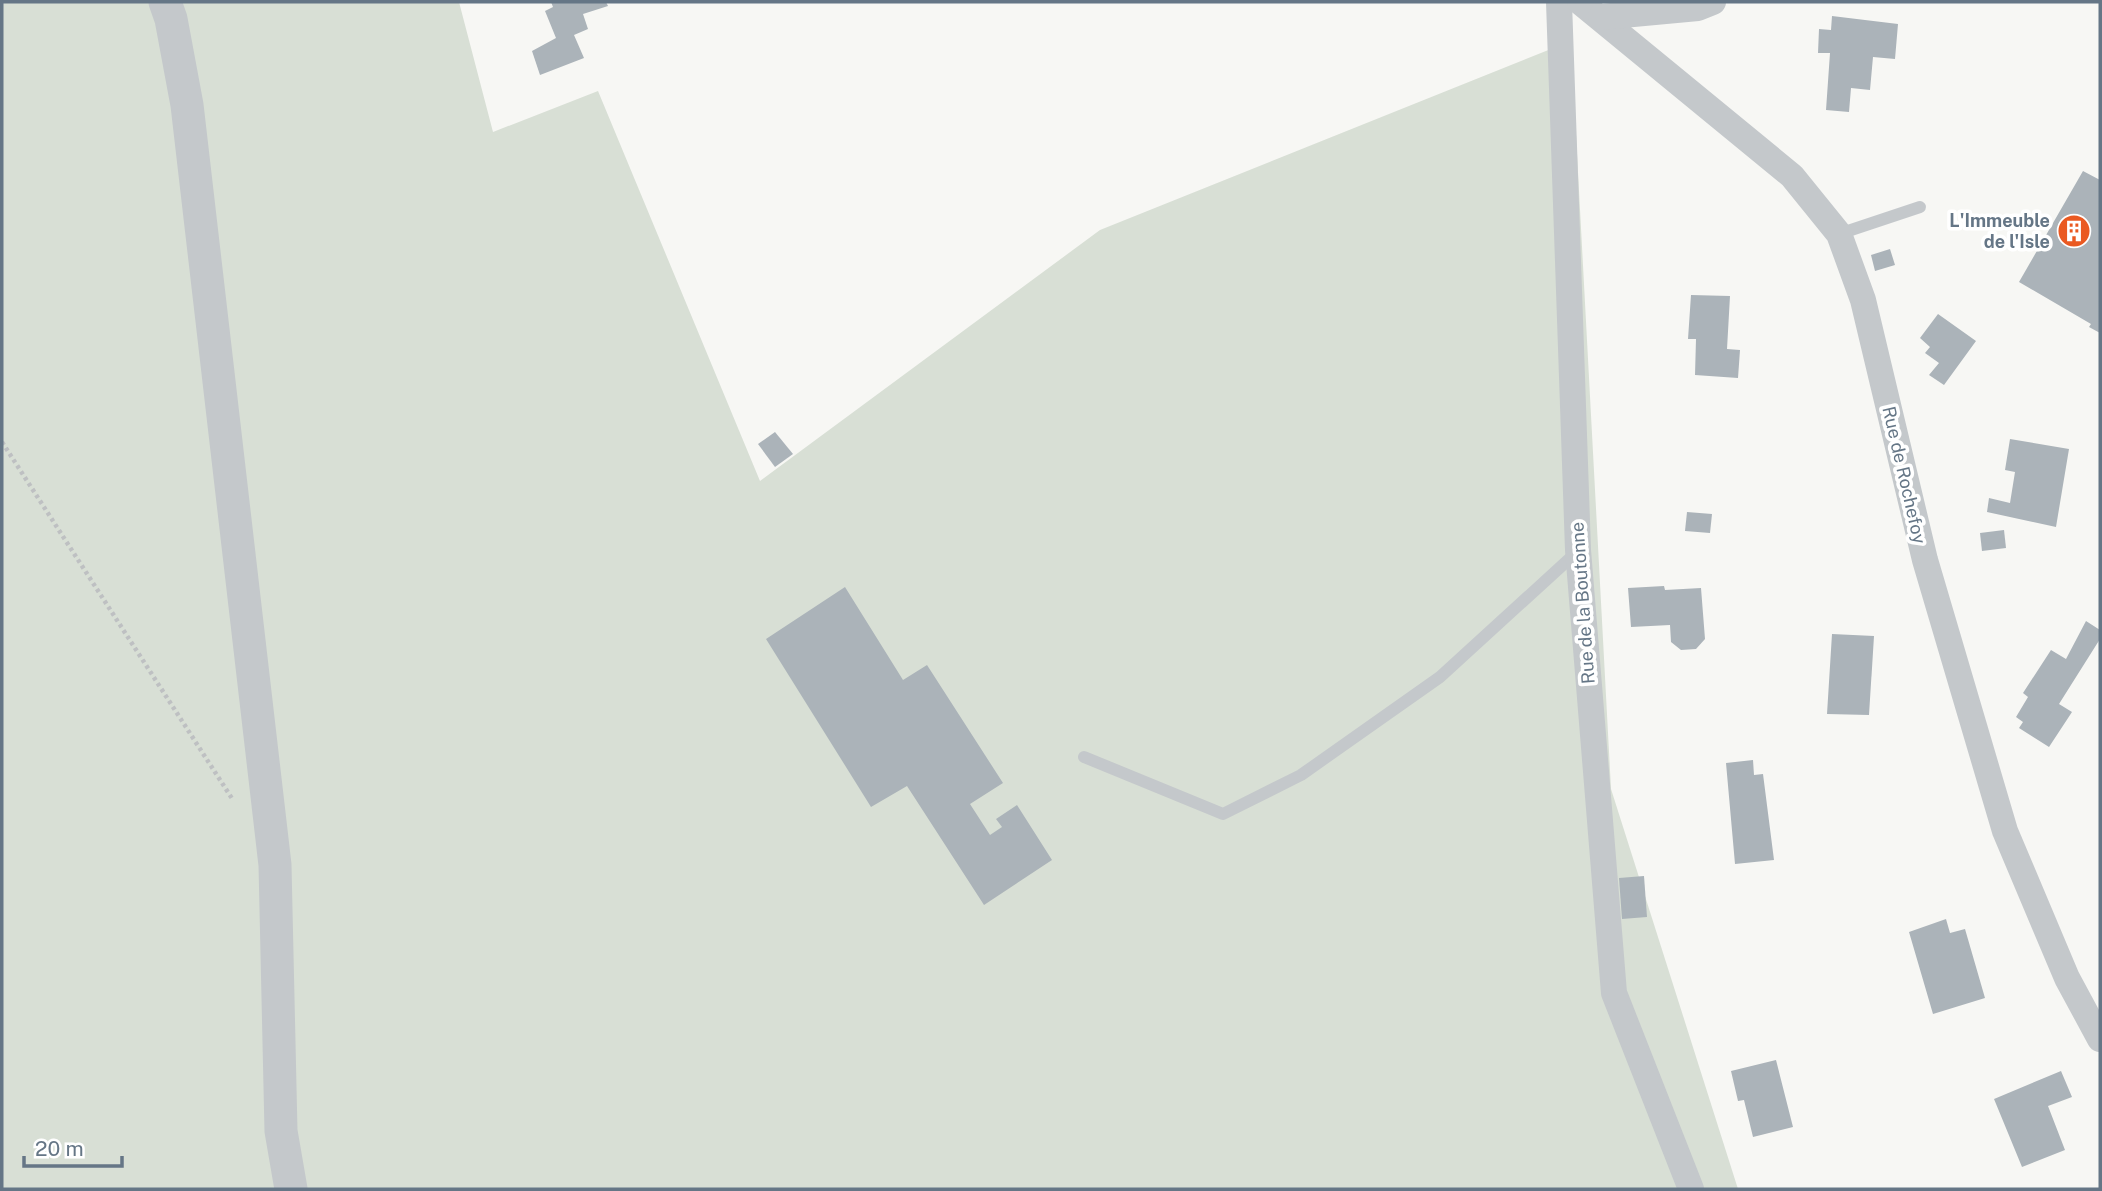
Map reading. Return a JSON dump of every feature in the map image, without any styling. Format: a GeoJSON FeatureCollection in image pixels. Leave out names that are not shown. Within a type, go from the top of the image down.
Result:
{"type":"FeatureCollection","features":[{"type":"Feature","properties":{"kind":"street"},"geometry":{"type":"LineString","coordinates":[[165,2],[171,19],[187,105],[275,865],[281,1130],[291,1189]]}},
{"type":"Feature","properties":{"kind":"street","name":"Rue de la Boutonne"},"geometry":{"type":"LineString","coordinates":[[1559,2],[1578,550],[1614,993],[1691,1189]]}},
{"type":"Feature","properties":{"kind":"street","name":"Rue de Rochefoy"},"geometry":{"type":"LineString","coordinates":[[1580,2],[1792,176],[1839,234],[1863,300],[1925,560],[2005,831],[2067,978],[2100,1039]]}},
{"type":"Feature","properties":{"kind":"street"},"geometry":{"type":"LineString","coordinates":[[1601,18],[1698,8],[1713,2]]}},
{"type":"Feature","properties":{"kind":"lane"},"geometry":{"type":"LineString","coordinates":[[1839,234],[1920,207]]}},
{"type":"Feature","properties":{"kind":"lane"},"geometry":{"type":"LineString","coordinates":[[1084,757],[1223,814],[1301,775],[1440,677],[1578,550]]}},
{"type":"Feature","properties":{"kind":"path"},"geometry":{"type":"LineString","coordinates":[[2,442],[237,806]]}},
{"type":"Feature","properties":{"kind":"shaded area"},"geometry":{"type":"Polygon","coordinates":[[[2,2],[459,2],[493,132],[598,91],[760,481],[1100,230],[1571,41],[1611,789],[1738,1189],[2,1189],[2,2]]]}},
{"type":"Feature","properties":{"kind":"building"},"geometry":{"type":"Polygon","coordinates":[[[551,2],[606,2],[608,6],[583,14],[588,29],[574,35],[584,58],[540,75],[532,51],[556,38],[545,11],[553,7],[551,2]]]}},
{"type":"Feature","properties":{"kind":"building"},"geometry":{"type":"Polygon","coordinates":[[[1832,16],[1898,24],[1895,59],[1873,57],[1870,90],[1851,88],[1849,112],[1826,110],[1830,53],[1818,53],[1819,29],[1831,30],[1832,16]]]}},
{"type":"Feature","properties":{"kind":"building","name":"L'Immeuble de l'Isle"},"geometry":{"type":"Polygon","coordinates":[[[2083,171],[2100,180],[2100,333],[2089,327],[2091,324],[2019,282],[2083,171]]]}},
{"type":"Feature","properties":{"kind":"building"},"geometry":{"type":"Polygon","coordinates":[[[1890,249],[1895,265],[1875,271],[1871,255],[1890,249]]]}},
{"type":"Feature","properties":{"kind":"building"},"geometry":{"type":"Polygon","coordinates":[[[1691,295],[1730,296],[1727,349],[1740,350],[1738,378],[1695,375],[1696,339],[1688,339],[1691,295]]]}},
{"type":"Feature","properties":{"kind":"building"},"geometry":{"type":"Polygon","coordinates":[[[1938,314],[1976,341],[1944,385],[1929,375],[1939,363],[1925,353],[1930,347],[1920,338],[1938,314]]]}},
{"type":"Feature","properties":{"kind":"building"},"geometry":{"type":"Polygon","coordinates":[[[775,432],[793,454],[775,467],[758,444],[775,432]]]}},
{"type":"Feature","properties":{"kind":"building"},"geometry":{"type":"Polygon","coordinates":[[[2010,439],[2069,449],[2056,527],[1987,512],[1989,498],[2010,503],[2015,472],[2005,470],[2010,439]]]}},
{"type":"Feature","properties":{"kind":"building"},"geometry":{"type":"Polygon","coordinates":[[[1687,512],[1712,514],[1710,533],[1685,531],[1687,512]]]}},
{"type":"Feature","properties":{"kind":"building"},"geometry":{"type":"Polygon","coordinates":[[[2004,530],[2006,548],[1982,551],[1980,533],[2004,530]]]}},
{"type":"Feature","properties":{"kind":"building"},"geometry":{"type":"Polygon","coordinates":[[[1664,586],[1665,590],[1701,588],[1705,639],[1696,649],[1681,650],[1671,642],[1670,625],[1631,627],[1628,588],[1664,586]]]}},
{"type":"Feature","properties":{"kind":"building"},"geometry":{"type":"Polygon","coordinates":[[[845,587],[903,680],[927,665],[1003,783],[970,804],[990,835],[1002,827],[996,819],[1017,805],[1052,860],[984,905],[907,786],[871,807],[766,639],[845,587]]]}},
{"type":"Feature","properties":{"kind":"building"},"geometry":{"type":"Polygon","coordinates":[[[2086,621],[2100,630],[2100,639],[2059,704],[2072,712],[2049,747],[2019,728],[2023,722],[2016,717],[2028,697],[2023,693],[2051,650],[2066,659],[2086,621]]]}},
{"type":"Feature","properties":{"kind":"building"},"geometry":{"type":"Polygon","coordinates":[[[1832,634],[1874,636],[1869,715],[1827,714],[1832,634]]]}},
{"type":"Feature","properties":{"kind":"building"},"geometry":{"type":"Polygon","coordinates":[[[1753,760],[1754,775],[1763,774],[1774,860],[1735,864],[1726,763],[1753,760]]]}},
{"type":"Feature","properties":{"kind":"building"},"geometry":{"type":"Polygon","coordinates":[[[1644,876],[1647,917],[1622,919],[1619,878],[1644,876]]]}},
{"type":"Feature","properties":{"kind":"building"},"geometry":{"type":"Polygon","coordinates":[[[1946,919],[1950,933],[1965,929],[1985,998],[1933,1014],[1909,932],[1946,919]]]}},
{"type":"Feature","properties":{"kind":"building"},"geometry":{"type":"Polygon","coordinates":[[[1776,1060],[1793,1127],[1753,1137],[1744,1100],[1738,1101],[1731,1071],[1776,1060]]]}},
{"type":"Feature","properties":{"kind":"building"},"geometry":{"type":"Polygon","coordinates":[[[2061,1071],[2072,1097],[2048,1106],[2065,1150],[2022,1167],[1994,1099],[2061,1071]]]}},
{"type":"Feature","properties":{"kind":"place","name":"L'Immeuble de l'Isle"},"geometry":{"type":"Point","coordinates":[2074,231]}}]}
